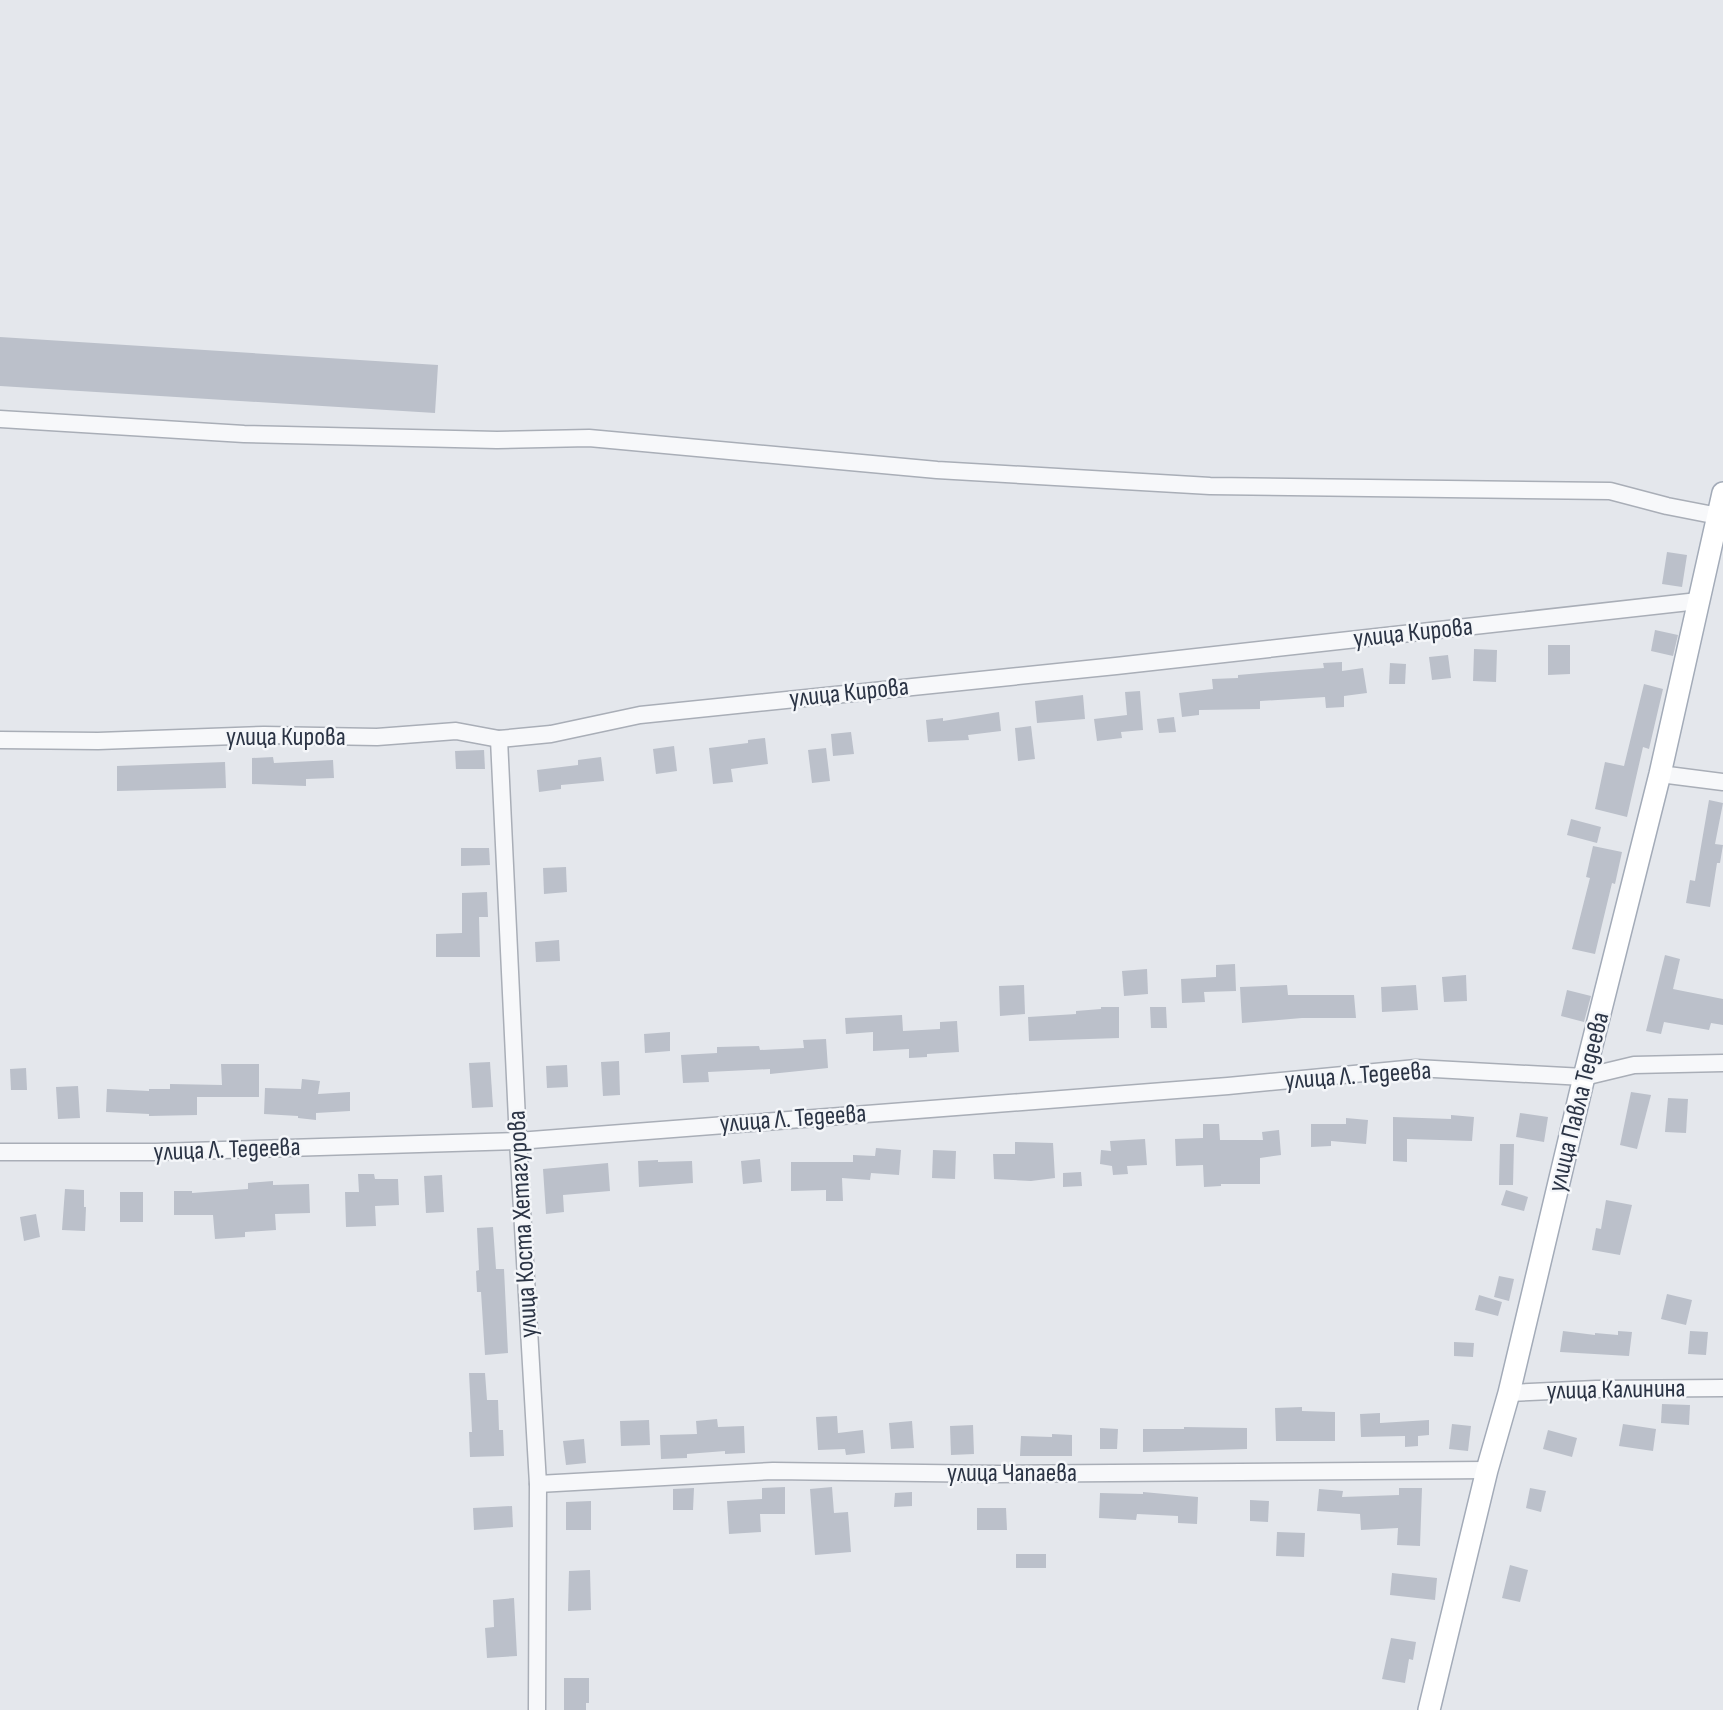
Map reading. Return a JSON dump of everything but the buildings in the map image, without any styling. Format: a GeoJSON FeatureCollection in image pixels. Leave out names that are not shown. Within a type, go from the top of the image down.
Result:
{"type":"FeatureCollection","features":[{"type":"Feature","properties":{"kind":"main road","name":"улица Павла Тедеева"},"geometry":{"type":"LineString","coordinates":[[1429,1710],[1660,774],[1698,601],[1720,517],[1723,493]]}},
{"type":"Feature","properties":{"kind":"street"},"geometry":{"type":"LineString","coordinates":[[0,419],[244,434],[497,440],[589,438],[937,470],[1210,486],[1610,491],[1720,517]]}},
{"type":"Feature","properties":{"kind":"street","name":"улица Кирова"},"geometry":{"type":"LineString","coordinates":[[0,740],[98,741],[264,735],[377,737],[457,731],[499,739],[551,734],[640,715],[1116,666],[1698,601]]}},
{"type":"Feature","properties":{"kind":"street","name":"улица Коста Хетагурова"},"geometry":{"type":"LineString","coordinates":[[499,739],[538,1485],[537,1710]]}},
{"type":"Feature","properties":{"kind":"street"},"geometry":{"type":"LineString","coordinates":[[1660,774],[1723,782]]}},
{"type":"Feature","properties":{"kind":"street","name":"улица Л. Тедеева"},"geometry":{"type":"LineString","coordinates":[[0,1152],[156,1152],[518,1140],[1228,1086],[1416,1068],[1584,1077],[1634,1065],[1723,1063]]}},
{"type":"Feature","properties":{"kind":"street","name":"улица Калинина"},"geometry":{"type":"LineString","coordinates":[[1509,1394],[1596,1389],[1723,1388]]}},
{"type":"Feature","properties":{"kind":"street","name":"улица Чапаева"},"geometry":{"type":"LineString","coordinates":[[538,1485],[773,1471],[999,1474],[1487,1470]]}}]}
